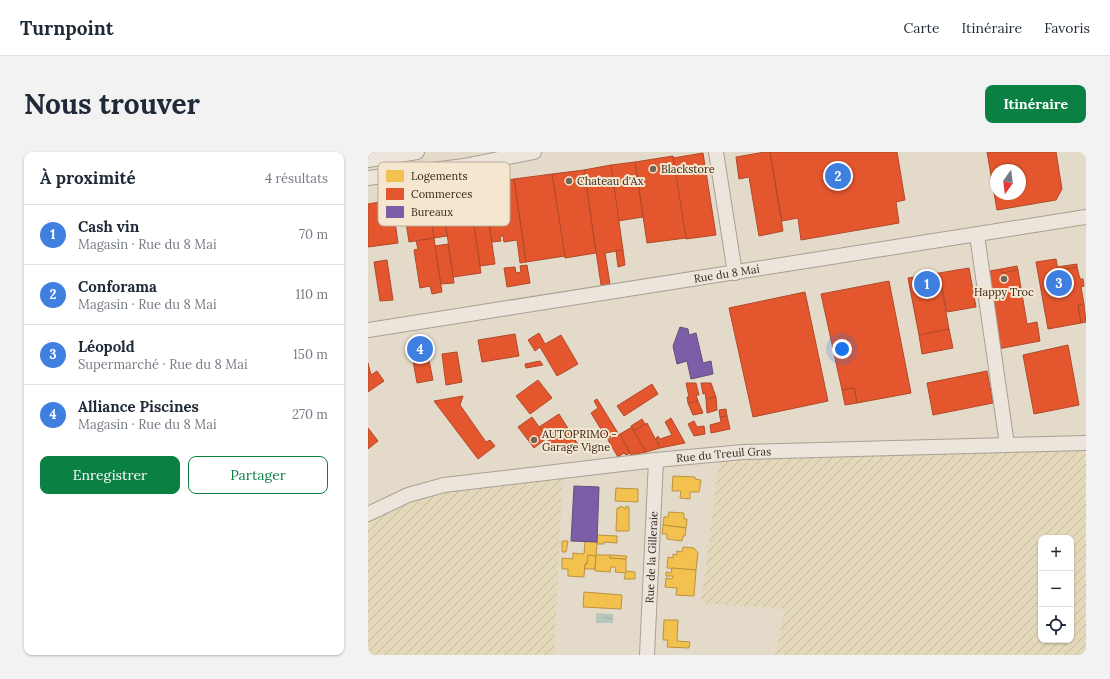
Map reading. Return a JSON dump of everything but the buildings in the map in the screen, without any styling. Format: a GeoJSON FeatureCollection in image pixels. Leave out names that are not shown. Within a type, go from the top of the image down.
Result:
{"type":"FeatureCollection","features":[{"type":"Feature","properties":{"kind":"street"},"geometry":{"type":"LineString","coordinates":[[368,160],[417,152]]}},
{"type":"Feature","properties":{"kind":"street"},"geometry":{"type":"LineString","coordinates":[[484,162],[534,152]]}},
{"type":"Feature","properties":{"kind":"street"},"geometry":{"type":"LineString","coordinates":[[716,152],[735,273]]}},
{"type":"Feature","properties":{"kind":"street"},"geometry":{"type":"LineString","coordinates":[[368,178],[378,177]]}},
{"type":"Feature","properties":{"kind":"street","name":"Rue du 8 Mai"},"geometry":{"type":"LineString","coordinates":[[368,330],[1086,217]]}},
{"type":"Feature","properties":{"kind":"street"},"geometry":{"type":"LineString","coordinates":[[977,235],[1007,445]]}},
{"type":"Feature","properties":{"kind":"street","name":"Rue du Treuil Gras"},"geometry":{"type":"LineString","coordinates":[[368,514],[408,495],[444,485],[656,460],[743,452],[1086,443]]}},
{"type":"Feature","properties":{"kind":"street","name":"Rue de la Gilleraie"},"geometry":{"type":"LineString","coordinates":[[647,655],[656,460]]}},
{"type":"Feature","properties":{"kind":"shaded area"},"geometry":{"type":"Polygon","coordinates":[[[1086,443],[1086,655],[775,655],[785,609],[701,603],[720,454],[1086,443]]]}},
{"type":"Feature","properties":{"kind":"shaded area"},"geometry":{"type":"Polygon","coordinates":[[[563,470],[554,655],[368,655],[368,514],[408,495],[563,470]]]}},
{"type":"Feature","properties":{"kind":"water"},"geometry":{"type":"Polygon","coordinates":[[[596,613],[613,614],[613,623],[596,623],[596,613]]]}},
{"type":"Feature","properties":{"kind":"place","name":"Blackstore"},"geometry":{"type":"Point","coordinates":[653,169]}},
{"type":"Feature","properties":{"kind":"place","name":"Conforama"},"geometry":{"type":"Point","coordinates":[838,176]}},
{"type":"Feature","properties":{"kind":"place","name":"Chateau d'Ax"},"geometry":{"type":"Point","coordinates":[569,181]}},
{"type":"Feature","properties":{"kind":"place","name":"Happy Troc"},"geometry":{"type":"Point","coordinates":[1004,279]}},
{"type":"Feature","properties":{"kind":"place","name":"Léopold"},"geometry":{"type":"Point","coordinates":[1059,283]}},
{"type":"Feature","properties":{"kind":"place","name":"Cash vin"},"geometry":{"type":"Point","coordinates":[927,284]}},
{"type":"Feature","properties":{"kind":"place","name":"Alliance Piscines"},"geometry":{"type":"Point","coordinates":[420,349]}},
{"type":"Feature","properties":{"kind":"place","name":"AUTOPRIMO - Garage Vigne"},"geometry":{"type":"Point","coordinates":[534,440]}}]}
